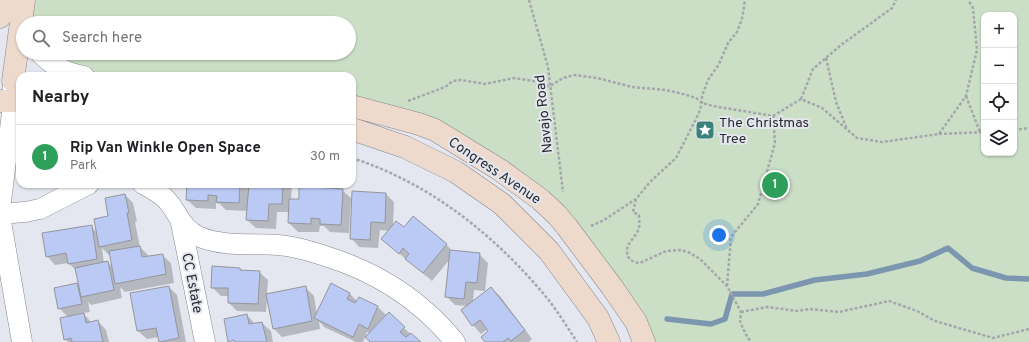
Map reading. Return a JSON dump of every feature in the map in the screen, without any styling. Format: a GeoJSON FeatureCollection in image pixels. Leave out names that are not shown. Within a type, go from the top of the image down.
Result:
{"type":"FeatureCollection","features":[{"type":"Feature","properties":{"kind":"street"},"geometry":{"type":"LineString","coordinates":[[0,17],[10,0]]}},
{"type":"Feature","properties":{"kind":"street"},"geometry":{"type":"LineString","coordinates":[[23,16],[24,0]]}},
{"type":"Feature","properties":{"kind":"street"},"geometry":{"type":"LineString","coordinates":[[0,209],[11,91],[16,60]]}},
{"type":"Feature","properties":{"kind":"street"},"geometry":{"type":"LineString","coordinates":[[48,60],[56,67],[68,72]]}},
{"type":"Feature","properties":{"kind":"street","name":"Congress Avenue"},"geometry":{"type":"LineString","coordinates":[[356,107],[419,124],[435,130],[500,170],[541,200],[557,215],[608,281],[636,322],[644,342]]}},
{"type":"Feature","properties":{"kind":"street","name":"Congress Avenue"},"geometry":{"type":"LineString","coordinates":[[356,130],[405,147],[456,172],[502,204],[549,251],[598,318],[609,342]]}},
{"type":"Feature","properties":{"kind":"street"},"geometry":{"type":"LineString","coordinates":[[22,342],[0,215],[40,209],[81,188]]}},
{"type":"Feature","properties":{"kind":"street"},"geometry":{"type":"LineString","coordinates":[[151,188],[170,202],[181,223],[198,237],[217,242],[279,245],[310,251],[337,259],[365,271],[395,287],[420,305],[443,327],[455,342]]}},
{"type":"Feature","properties":{"kind":"street","name":"CC Estate"},"geometry":{"type":"LineString","coordinates":[[181,223],[205,342]]}},
{"type":"Feature","properties":{"kind":"path","name":"Navajo Road"},"geometry":{"type":"LineString","coordinates":[[529,0],[548,67],[563,197]]}},
{"type":"Feature","properties":{"kind":"path"},"geometry":{"type":"LineString","coordinates":[[576,238],[592,225],[604,220],[636,199],[651,181],[676,158],[699,113],[702,103],[702,96],[708,80],[719,64],[728,43],[736,32],[742,19],[744,0]]}},
{"type":"Feature","properties":{"kind":"path"},"geometry":{"type":"LineString","coordinates":[[407,102],[445,87],[453,81],[461,80],[485,84],[514,78],[534,81],[545,86],[550,86],[563,78],[574,75],[597,78],[632,87],[666,90],[696,98],[702,103],[773,116],[801,98],[813,69],[841,45],[892,8],[896,0]]}},
{"type":"Feature","properties":{"kind":"path"},"geometry":{"type":"LineString","coordinates":[[939,134],[966,96],[977,50],[973,8],[968,0]]}},
{"type":"Feature","properties":{"kind":"path"},"geometry":{"type":"LineString","coordinates":[[826,58],[836,102],[847,129]]}},
{"type":"Feature","properties":{"kind":"path"},"geometry":{"type":"LineString","coordinates":[[966,96],[981,130]]}},
{"type":"Feature","properties":{"kind":"path"},"geometry":{"type":"LineString","coordinates":[[801,98],[822,108],[856,138],[882,142],[939,134],[981,132]]}},
{"type":"Feature","properties":{"kind":"path"},"geometry":{"type":"LineString","coordinates":[[728,286],[731,237],[758,204],[775,143],[773,116]]}},
{"type":"Feature","properties":{"kind":"path"},"geometry":{"type":"LineString","coordinates":[[1017,130],[1029,128]]}},
{"type":"Feature","properties":{"kind":"path"},"geometry":{"type":"LineString","coordinates":[[356,159],[366,162],[410,182],[446,204],[478,227],[506,253],[542,292],[577,342]]}},
{"type":"Feature","properties":{"kind":"path"},"geometry":{"type":"LineString","coordinates":[[636,199],[633,212],[639,215],[640,225],[627,247],[626,254],[630,260],[638,263],[666,251],[680,250],[688,252],[700,259],[728,286],[741,312],[740,321],[751,342]]}},
{"type":"Feature","properties":{"kind":"path"},"geometry":{"type":"LineString","coordinates":[[741,312],[767,307],[798,311],[809,309],[839,312],[889,300],[917,311],[935,321],[993,338],[1029,328]]}},
{"type":"Feature","properties":{"kind":"green space"},"geometry":{"type":"Polygon","coordinates":[[[24,0],[1029,0],[1029,342],[644,342],[612,287],[500,170],[356,108],[356,72],[76,72],[53,60],[356,60],[356,16],[23,16],[24,0]]]}},
{"type":"Feature","properties":{"kind":"building"},"geometry":{"type":"Polygon","coordinates":[[[187,188],[240,188],[239,203],[216,202],[217,196],[208,195],[208,201],[186,200],[187,188]]]}},
{"type":"Feature","properties":{"kind":"building"},"geometry":{"type":"Polygon","coordinates":[[[249,188],[283,188],[282,204],[269,204],[268,221],[246,220],[249,188]]]}},
{"type":"Feature","properties":{"kind":"building"},"geometry":{"type":"Polygon","coordinates":[[[299,188],[343,189],[341,225],[320,224],[320,219],[311,218],[311,224],[288,223],[289,199],[299,199],[299,188]]]}},
{"type":"Feature","properties":{"kind":"building"},"geometry":{"type":"Polygon","coordinates":[[[352,191],[386,193],[385,223],[371,222],[370,240],[350,239],[352,191]]]}},
{"type":"Feature","properties":{"kind":"building"},"geometry":{"type":"Polygon","coordinates":[[[125,194],[132,240],[99,247],[94,219],[108,216],[105,198],[125,194]]]}},
{"type":"Feature","properties":{"kind":"building"},"geometry":{"type":"Polygon","coordinates":[[[413,216],[447,244],[423,273],[405,259],[409,254],[403,248],[399,254],[381,239],[396,221],[404,227],[413,216]]]}},
{"type":"Feature","properties":{"kind":"building"},"geometry":{"type":"Polygon","coordinates":[[[92,225],[97,259],[68,264],[66,253],[46,257],[42,233],[92,225]]]}},
{"type":"Feature","properties":{"kind":"building"},"geometry":{"type":"Polygon","coordinates":[[[140,246],[142,257],[163,254],[166,274],[115,284],[109,251],[140,246]]]}},
{"type":"Feature","properties":{"kind":"building"},"geometry":{"type":"Polygon","coordinates":[[[450,250],[480,253],[477,283],[466,282],[464,299],[445,297],[450,250]]]}},
{"type":"Feature","properties":{"kind":"building"},"geometry":{"type":"Polygon","coordinates":[[[108,261],[114,290],[81,297],[75,268],[108,261]]]}},
{"type":"Feature","properties":{"kind":"building"},"geometry":{"type":"Polygon","coordinates":[[[212,266],[260,271],[258,304],[228,303],[228,288],[211,288],[212,266]]]}},
{"type":"Feature","properties":{"kind":"building"},"geometry":{"type":"Polygon","coordinates":[[[77,283],[82,304],[58,309],[54,288],[77,283]]]}},
{"type":"Feature","properties":{"kind":"building"},"geometry":{"type":"Polygon","coordinates":[[[331,283],[350,293],[347,299],[355,303],[359,297],[378,306],[368,329],[359,324],[353,337],[314,318],[331,283]]]}},
{"type":"Feature","properties":{"kind":"building"},"geometry":{"type":"Polygon","coordinates":[[[169,286],[179,338],[159,342],[156,328],[137,331],[130,293],[169,286]]]}},
{"type":"Feature","properties":{"kind":"building"},"geometry":{"type":"Polygon","coordinates":[[[306,286],[312,321],[273,329],[266,294],[306,286]]]}},
{"type":"Feature","properties":{"kind":"building"},"geometry":{"type":"Polygon","coordinates":[[[491,287],[525,330],[511,341],[508,338],[503,342],[485,342],[481,337],[488,331],[480,320],[472,326],[461,310],[491,287]]]}},
{"type":"Feature","properties":{"kind":"building"},"geometry":{"type":"Polygon","coordinates":[[[389,312],[405,327],[400,332],[406,337],[411,333],[421,342],[370,342],[365,337],[389,312]]]}},
{"type":"Feature","properties":{"kind":"building"},"geometry":{"type":"Polygon","coordinates":[[[84,313],[86,323],[98,320],[103,342],[72,342],[71,338],[64,340],[60,318],[84,313]]]}},
{"type":"Feature","properties":{"kind":"building"},"geometry":{"type":"Polygon","coordinates":[[[247,314],[249,324],[262,322],[267,342],[235,342],[234,340],[228,342],[224,319],[247,314]]]}},
{"type":"Feature","properties":{"kind":"waterway"},"geometry":{"type":"LineString","coordinates":[[667,319],[711,324],[725,319],[732,294],[763,294],[815,280],[867,274],[920,261],[948,248],[972,268],[1006,278],[1029,279]]}},
{"type":"Feature","properties":{"kind":"place","name":"The Christmas Tree"},"geometry":{"type":"Point","coordinates":[705,130]}},
{"type":"Feature","properties":{"kind":"place","name":"Rip Van Winkle Open Space"},"geometry":{"type":"Point","coordinates":[775,185]}}]}
